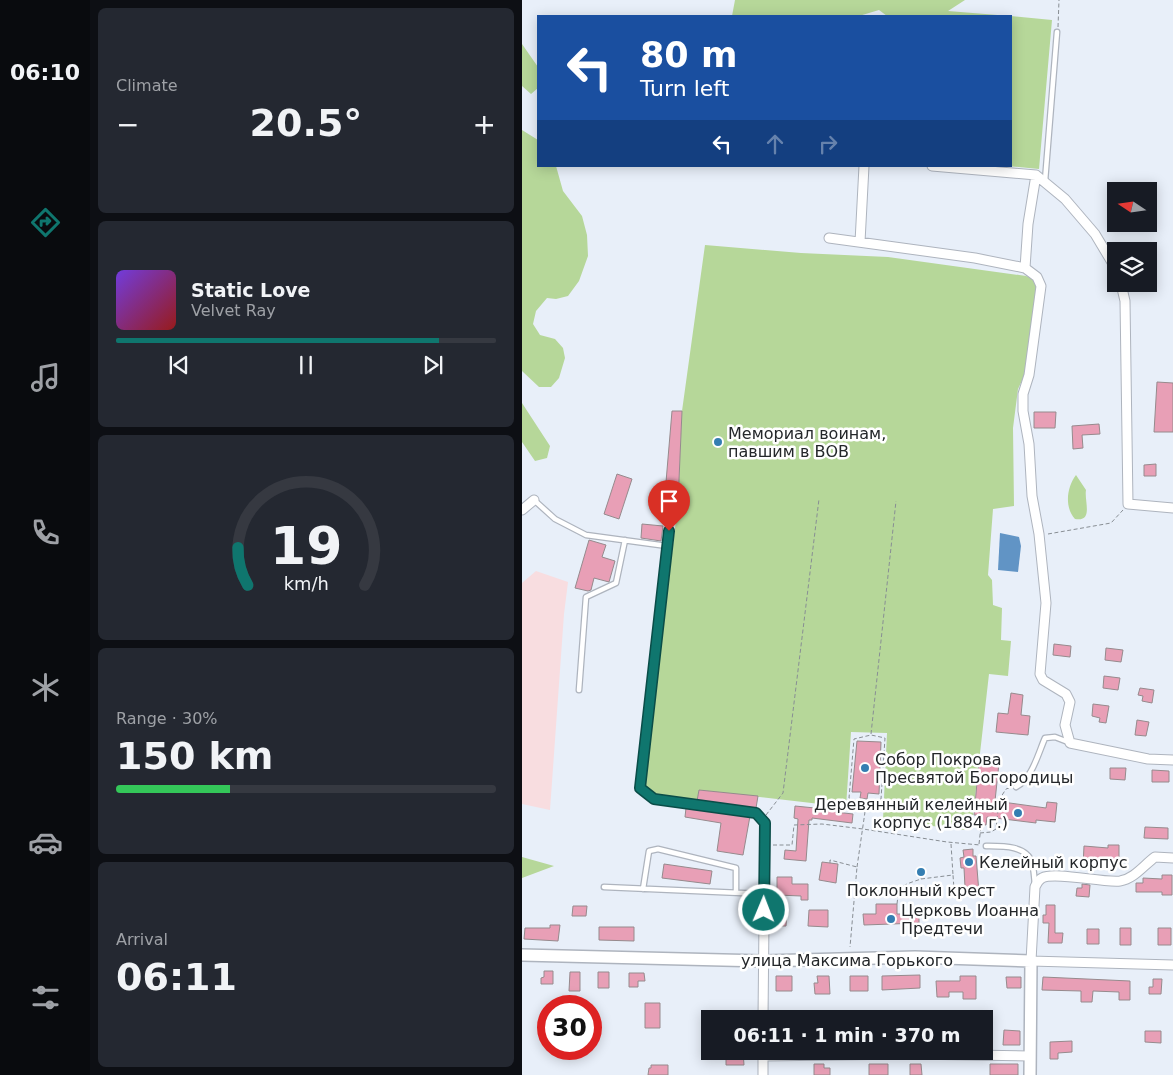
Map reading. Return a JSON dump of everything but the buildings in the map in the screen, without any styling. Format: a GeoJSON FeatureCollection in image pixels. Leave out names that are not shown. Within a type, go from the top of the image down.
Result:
{"type":"FeatureCollection","features":[{"type":"Feature","properties":{"kind":"street"},"geometry":{"type":"LineString","coordinates":[[860,242],[864,167]]}},
{"type":"Feature","properties":{"kind":"street"},"geometry":{"type":"LineString","coordinates":[[944,167],[1036,175],[1065,199],[1096,234],[1107,253]]}},
{"type":"Feature","properties":{"kind":"street"},"geometry":{"type":"LineString","coordinates":[[1025,268],[1028,224],[1036,175]]}},
{"type":"Feature","properties":{"kind":"street"},"geometry":{"type":"LineString","coordinates":[[829,238],[975,258],[1025,268],[1037,277],[1041,286],[1029,375],[1023,394],[1029,444],[1032,496],[1039,534],[1046,603],[1040,674],[1043,680],[1066,694],[1070,702],[1065,725],[1070,743],[1148,759],[1172,760]]}},
{"type":"Feature","properties":{"kind":"street"},"geometry":{"type":"LineString","coordinates":[[1123,292],[1125,301],[1128,504],[1172,508]]}},
{"type":"Feature","properties":{"kind":"street"},"geometry":{"type":"LineString","coordinates":[[522,510],[534,500]]}},
{"type":"Feature","properties":{"kind":"street"},"geometry":{"type":"LineString","coordinates":[[763,1010],[764,821]]}},
{"type":"Feature","properties":{"kind":"street"},"geometry":{"type":"LineString","coordinates":[[1030,1075],[1035,888],[1039,880],[1045,877],[1076,877],[1120,881],[1130,878],[1155,857],[1172,858]]}},
{"type":"Feature","properties":{"kind":"street","name":"улица Максима Горького"},"geometry":{"type":"LineString","coordinates":[[522,955],[763,962],[915,957],[1172,966]]}},
{"type":"Feature","properties":{"kind":"street"},"geometry":{"type":"LineString","coordinates":[[993,1055],[1030,1056]]}},
{"type":"Feature","properties":{"kind":"street"},"geometry":{"type":"LineString","coordinates":[[763,1075],[764,1060]]}},
{"type":"Feature","properties":{"kind":"lane"},"geometry":{"type":"LineString","coordinates":[[1045,182],[1057,32]]}},
{"type":"Feature","properties":{"kind":"lane"},"geometry":{"type":"LineString","coordinates":[[534,500],[555,519],[586,534],[667,546]]}},
{"type":"Feature","properties":{"kind":"lane"},"geometry":{"type":"LineString","coordinates":[[670,516],[640,788],[654,799],[756,813],[764,821]]}},
{"type":"Feature","properties":{"kind":"lane"},"geometry":{"type":"LineString","coordinates":[[579,690],[586,596],[616,583],[625,540]]}},
{"type":"Feature","properties":{"kind":"lane"},"geometry":{"type":"LineString","coordinates":[[1016,787],[1022,784],[1030,771],[1045,738],[1054,737],[1070,743]]}},
{"type":"Feature","properties":{"kind":"lane"},"geometry":{"type":"LineString","coordinates":[[986,846],[1003,846],[1027,854],[1032,862],[1035,888]]}},
{"type":"Feature","properties":{"kind":"lane"},"geometry":{"type":"LineString","coordinates":[[643,889],[649,851],[658,849],[736,868],[736,892]]}},
{"type":"Feature","properties":{"kind":"lane"},"geometry":{"type":"LineString","coordinates":[[604,887],[765,894]]}},
{"type":"Feature","properties":{"kind":"path"},"geometry":{"type":"LineString","coordinates":[[1057,32],[1058,0]]}},
{"type":"Feature","properties":{"kind":"path"},"geometry":{"type":"LineString","coordinates":[[764,821],[783,793],[819,499]]}},
{"type":"Feature","properties":{"kind":"path"},"geometry":{"type":"LineString","coordinates":[[871,735],[896,501]]}},
{"type":"Feature","properties":{"kind":"path"},"geometry":{"type":"LineString","coordinates":[[1039,534],[1058,533],[1111,523],[1128,504]]}},
{"type":"Feature","properties":{"kind":"path"},"geometry":{"type":"LineString","coordinates":[[871,735],[885,738],[882,790],[881,799],[866,805],[849,798],[854,739],[871,735]]}},
{"type":"Feature","properties":{"kind":"path"},"geometry":{"type":"LineString","coordinates":[[980,833],[996,829],[999,800],[1006,789],[1016,787]]}},
{"type":"Feature","properties":{"kind":"path"},"geometry":{"type":"LineString","coordinates":[[848,960],[857,867],[866,805]]}},
{"type":"Feature","properties":{"kind":"path"},"geometry":{"type":"LineString","coordinates":[[765,845],[792,845],[794,825],[822,824],[986,846]]}},
{"type":"Feature","properties":{"kind":"path"},"geometry":{"type":"LineString","coordinates":[[979,845],[981,826]]}},
{"type":"Feature","properties":{"kind":"path"},"geometry":{"type":"LineString","coordinates":[[951,842],[954,889],[963,888]]}},
{"type":"Feature","properties":{"kind":"path"},"geometry":{"type":"LineString","coordinates":[[830,863],[830,860],[857,867]]}},
{"type":"Feature","properties":{"kind":"path"},"geometry":{"type":"LineString","coordinates":[[921,872],[921,879]]}},
{"type":"Feature","properties":{"kind":"path"},"geometry":{"type":"LineString","coordinates":[[896,904],[898,892],[902,886],[921,879],[953,875]]}},
{"type":"Feature","properties":{"kind":"shaded area"},"geometry":{"type":"Polygon","coordinates":[[[536,571],[568,582],[550,810],[522,804],[522,583],[536,571]]]}},
{"type":"Feature","properties":{"kind":"green space"},"geometry":{"type":"Polygon","coordinates":[[[735,0],[965,0],[948,11],[998,15],[886,15],[879,10],[862,15],[732,15],[735,0]]]}},
{"type":"Feature","properties":{"kind":"green space"},"geometry":{"type":"Polygon","coordinates":[[[1012,16],[1052,20],[1039,169],[1012,166],[1012,16]]]}},
{"type":"Feature","properties":{"kind":"green space"},"geometry":{"type":"Polygon","coordinates":[[[522,44],[537,66],[537,89],[531,94],[522,86],[522,44]]]}},
{"type":"Feature","properties":{"kind":"green space"},"geometry":{"type":"Polygon","coordinates":[[[522,130],[537,139],[537,167],[556,167],[563,191],[582,216],[587,235],[588,256],[579,281],[568,296],[556,299],[547,298],[536,311],[533,324],[540,335],[555,339],[563,348],[565,358],[559,378],[551,387],[539,387],[522,371],[522,130]]]}},
{"type":"Feature","properties":{"kind":"green space"},"geometry":{"type":"Polygon","coordinates":[[[705,245],[801,253],[888,257],[1026,276],[1033,279],[1037,288],[1027,370],[1018,389],[1013,428],[1014,506],[993,509],[988,575],[992,580],[993,605],[1002,608],[1001,640],[1011,641],[1008,676],[989,674],[973,815],[967,815],[965,830],[883,820],[887,733],[851,732],[846,807],[699,790],[697,801],[653,795],[644,788],[678,503],[682,411],[705,245]]]}},
{"type":"Feature","properties":{"kind":"green space"},"geometry":{"type":"Polygon","coordinates":[[[522,403],[550,446],[547,458],[535,461],[522,442],[522,403]]]}},
{"type":"Feature","properties":{"kind":"green space"},"geometry":{"type":"Polygon","coordinates":[[[1076,475],[1086,490],[1087,510],[1081,519],[1075,519],[1068,503],[1070,485],[1076,475]]]}},
{"type":"Feature","properties":{"kind":"green space"},"geometry":{"type":"Polygon","coordinates":[[[522,857],[554,866],[522,878],[522,857]]]}},
{"type":"Feature","properties":{"kind":"water"},"geometry":{"type":"Polygon","coordinates":[[[1000,533],[1019,537],[1021,546],[1018,572],[998,570],[1000,533]]]}},
{"type":"Feature","properties":{"kind":"place","name":"Мемориал воинам, павшим в ВОВ"},"geometry":{"type":"Point","coordinates":[718,442]}},
{"type":"Feature","properties":{"kind":"place","name":"Собор Покрова Пресвятой Богородицы"},"geometry":{"type":"Point","coordinates":[865,768]}},
{"type":"Feature","properties":{"kind":"place","name":"Деревянный келейный корпус (1884 г.)"},"geometry":{"type":"Point","coordinates":[1018,813]}},
{"type":"Feature","properties":{"kind":"place","name":"Келейный корпус"},"geometry":{"type":"Point","coordinates":[969,862]}},
{"type":"Feature","properties":{"kind":"place","name":"Поклонный крест"},"geometry":{"type":"Point","coordinates":[921,872]}},
{"type":"Feature","properties":{"kind":"place","name":"Церковь Иоанна Предтечи"},"geometry":{"type":"Point","coordinates":[891,919]}},
{"type":"Feature","properties":{"kind":"route"},"geometry":{"type":"LineString","coordinates":[[669,531],[640,788],[654,799],[756,813],[765,823],[764,910]]}}]}
